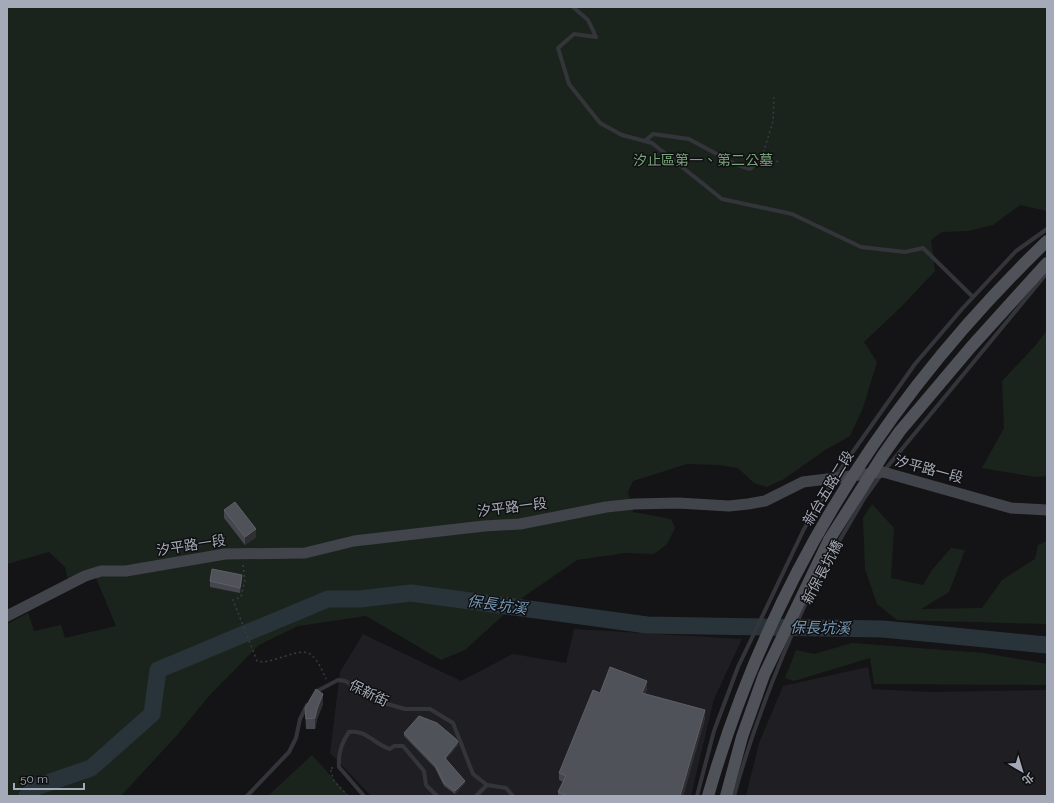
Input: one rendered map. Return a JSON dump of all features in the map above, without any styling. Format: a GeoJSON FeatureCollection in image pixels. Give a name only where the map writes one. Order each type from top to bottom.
{"type":"FeatureCollection","features":[{"type":"Feature","properties":{"kind":"main road","name":"新台五路二段"},"geometry":{"type":"LineString","coordinates":[[708,796],[743,691],[794,577],[828,513],[888,421],[957,335],[1018,269],[1047,241]]}},
{"type":"Feature","properties":{"kind":"main road","name":"新台五路二段"},"geometry":{"type":"LineString","coordinates":[[726,796],[742,737],[764,675],[829,540],[883,455],[932,391],[1047,263]]}},
{"type":"Feature","properties":{"kind":"street","name":"汐平路一段"},"geometry":{"type":"LineString","coordinates":[[7,616],[85,576],[101,571],[126,571],[225,554],[306,553],[354,541],[484,526],[520,524],[606,507],[634,504],[678,503],[729,506],[748,504],[766,501],[803,482],[883,472],[1011,508],[1047,510]]}},
{"type":"Feature","properties":{"kind":"lane"},"geometry":{"type":"LineString","coordinates":[[573,7],[588,20],[596,37],[574,34],[558,48],[569,84],[600,123],[622,135],[652,143],[722,199],[792,214],[861,248],[905,252],[923,248],[973,297]]}},
{"type":"Feature","properties":{"kind":"lane"},"geometry":{"type":"LineString","coordinates":[[645,141],[653,134],[674,136],[689,139],[734,164],[750,169],[757,163]]}},
{"type":"Feature","properties":{"kind":"lane"},"geometry":{"type":"LineString","coordinates":[[697,796],[714,731],[738,667],[804,529],[835,477],[915,364],[973,297],[1016,251],[1047,229]]}},
{"type":"Feature","properties":{"kind":"lane","name":"新保長坑橋"},"geometry":{"type":"LineString","coordinates":[[734,796],[750,740],[784,652],[816,580],[864,497],[1047,273]]}},
{"type":"Feature","properties":{"kind":"lane","name":"保新街"},"geometry":{"type":"LineString","coordinates":[[247,796],[289,752],[296,738],[300,719],[311,700],[319,690],[338,680],[345,681],[384,703],[405,709],[430,709],[453,723],[473,774],[486,786]]}},
{"type":"Feature","properties":{"kind":"lane"},"geometry":{"type":"LineString","coordinates":[[364,796],[339,767],[339,755],[342,741],[349,732],[355,731],[366,735],[386,748],[390,749],[394,746],[403,746],[424,771],[426,785],[437,796]]}},
{"type":"Feature","properties":{"kind":"lane"},"geometry":{"type":"LineString","coordinates":[[476,796],[486,786],[506,788],[513,796]]}},
{"type":"Feature","properties":{"kind":"path"},"geometry":{"type":"LineString","coordinates":[[774,97],[773,121],[762,157],[779,162]]}},
{"type":"Feature","properties":{"kind":"path"},"geometry":{"type":"LineString","coordinates":[[239,553],[243,565],[245,580],[240,597],[233,600],[235,609],[257,661],[267,661],[298,651],[314,655],[328,684]]}},
{"type":"Feature","properties":{"kind":"path"},"geometry":{"type":"LineString","coordinates":[[339,767],[330,768],[331,774],[334,781],[348,796]]}},
{"type":"Feature","properties":{"kind":"shaded area"},"geometry":{"type":"Polygon","coordinates":[[[574,629],[742,639],[714,699],[691,796],[371,796],[330,753],[340,672],[363,634],[461,681],[513,654],[566,663],[574,629]]]}},
{"type":"Feature","properties":{"kind":"shaded area"},"geometry":{"type":"Polygon","coordinates":[[[868,667],[872,689],[930,692],[1047,690],[1047,796],[746,796],[759,743],[783,686],[868,667]]]}},
{"type":"Feature","properties":{"kind":"green space","name":"汐止區第一、第二公墓"},"geometry":{"type":"Polygon","coordinates":[[[7,7],[1047,7],[1047,211],[1020,205],[993,225],[968,231],[942,232],[931,240],[935,271],[901,307],[864,342],[877,362],[863,408],[850,436],[825,450],[784,479],[767,487],[754,483],[738,468],[719,465],[687,464],[633,481],[628,492],[633,512],[671,519],[675,528],[667,544],[654,554],[625,553],[577,560],[522,598],[465,650],[441,660],[366,616],[298,626],[259,645],[209,696],[177,735],[121,796],[7,796],[7,624],[28,613],[34,631],[61,625],[65,638],[116,626],[96,578],[70,587],[65,567],[49,552],[7,564],[7,7]]]}},
{"type":"Feature","properties":{"kind":"green space"},"geometry":{"type":"Polygon","coordinates":[[[1047,330],[1047,476],[1036,477],[982,468],[1004,428],[1002,381],[1035,346],[1047,330]]]}},
{"type":"Feature","properties":{"kind":"green space"},"geometry":{"type":"Polygon","coordinates":[[[872,504],[894,528],[891,578],[923,585],[932,570],[951,548],[965,550],[949,592],[921,609],[982,608],[1002,580],[1035,559],[1038,545],[1047,541],[1047,624],[897,620],[877,604],[865,569],[863,518],[872,504]]]}},
{"type":"Feature","properties":{"kind":"green space"},"geometry":{"type":"Polygon","coordinates":[[[852,643],[984,653],[1047,664],[1047,685],[874,684],[870,658],[794,681],[785,678],[796,650],[814,654],[852,643]]]}},
{"type":"Feature","properties":{"kind":"green space"},"geometry":{"type":"Polygon","coordinates":[[[312,755],[349,796],[268,796],[312,755]]]}},
{"type":"Feature","properties":{"kind":"building"},"geometry":{"type":"Polygon","coordinates":[[[235,502],[256,529],[245,537],[224,510],[235,502]]]}},
{"type":"Feature","properties":{"kind":"building"},"geometry":{"type":"Polygon","coordinates":[[[212,569],[242,575],[240,588],[210,581],[212,569]]]}},
{"type":"Feature","properties":{"kind":"building"},"geometry":{"type":"Polygon","coordinates":[[[610,667],[647,681],[642,693],[705,710],[680,796],[568,796],[558,792],[566,776],[559,773],[593,690],[600,693],[610,667]]]}},
{"type":"Feature","properties":{"kind":"building"},"geometry":{"type":"Polygon","coordinates":[[[316,689],[323,694],[315,718],[306,719],[305,708],[316,689]]]}},
{"type":"Feature","properties":{"kind":"building"},"geometry":{"type":"Polygon","coordinates":[[[419,716],[437,723],[458,742],[445,758],[465,781],[455,791],[444,783],[435,765],[404,733],[419,716]]]}},
{"type":"Feature","properties":{"kind":"waterway","name":"保長坑溪"},"geometry":{"type":"LineString","coordinates":[[27,796],[36,787],[91,768],[152,714],[158,670],[328,599],[360,599],[411,593],[647,625],[883,629],[1047,645]]}}]}
